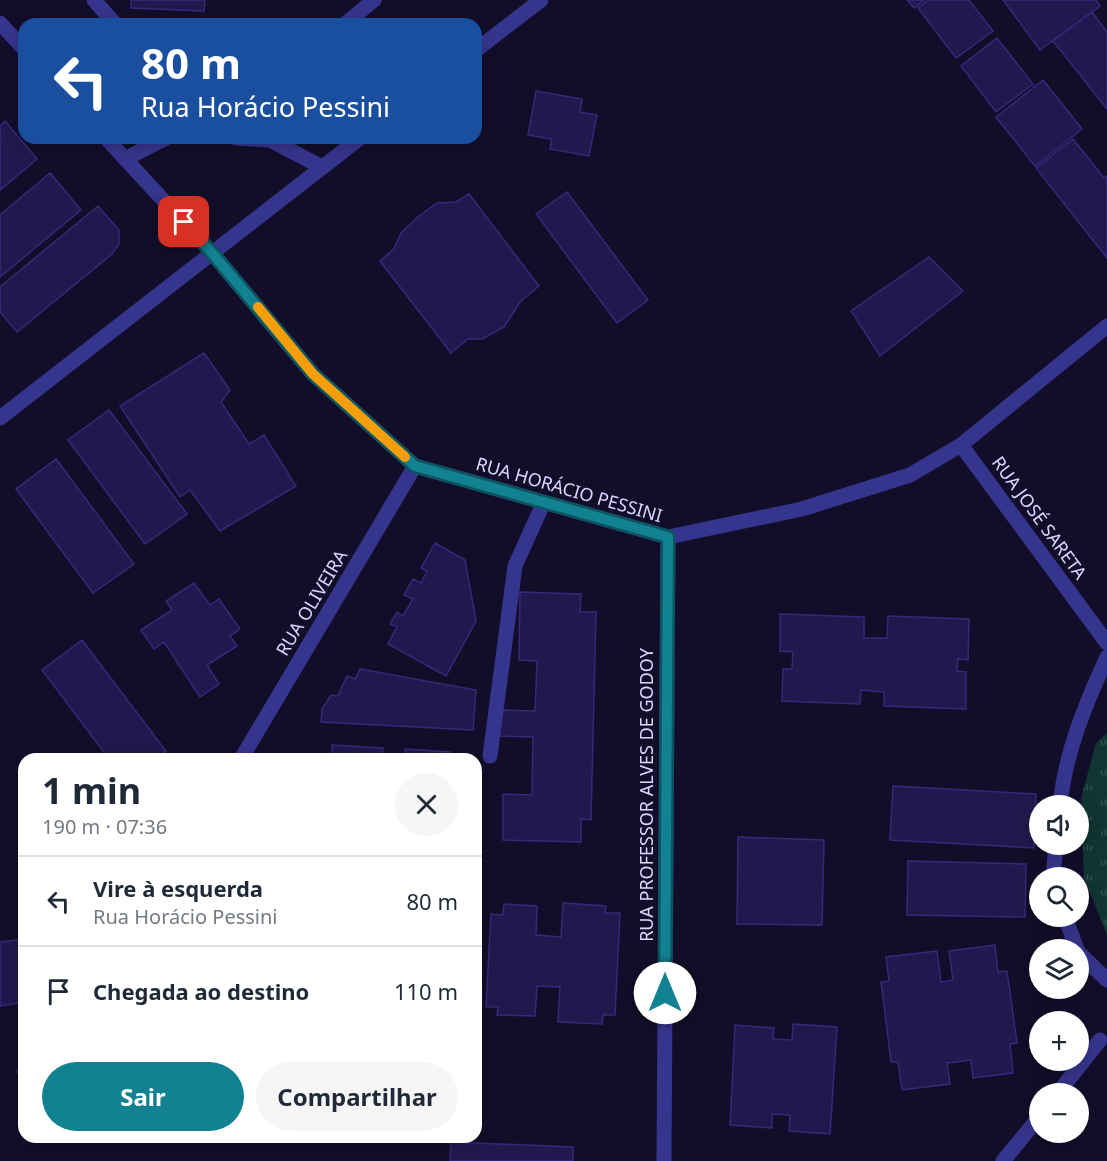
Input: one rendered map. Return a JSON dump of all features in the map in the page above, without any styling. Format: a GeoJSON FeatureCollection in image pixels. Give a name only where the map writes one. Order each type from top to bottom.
{"type":"FeatureCollection","features":[{"type":"Feature","properties":{"kind":"street"},"geometry":{"type":"LineString","coordinates":[[94,0],[110,18]]}},
{"type":"Feature","properties":{"kind":"street"},"geometry":{"type":"LineString","coordinates":[[352,18],[374,0]]}},
{"type":"Feature","properties":{"kind":"street"},"geometry":{"type":"LineString","coordinates":[[482,45],[541,0]]}},
{"type":"Feature","properties":{"kind":"street"},"geometry":{"type":"LineString","coordinates":[[0,23],[18,42]]}},
{"type":"Feature","properties":{"kind":"street","name":"RUA HORÁCIO PESSINI"},"geometry":{"type":"LineString","coordinates":[[111,144],[213,254],[313,374],[415,466],[543,504],[668,537],[802,509],[910,475],[961,445],[1107,326]]}},
{"type":"Feature","properties":{"kind":"street"},"geometry":{"type":"LineString","coordinates":[[125,159],[154,144]]}},
{"type":"Feature","properties":{"kind":"street"},"geometry":{"type":"LineString","coordinates":[[279,144],[322,167]]}},
{"type":"Feature","properties":{"kind":"street"},"geometry":{"type":"LineString","coordinates":[[0,418],[352,144]]}},
{"type":"Feature","properties":{"kind":"street","name":"RUA JOSÉ SARETA"},"geometry":{"type":"LineString","coordinates":[[961,445],[1107,643]]}},
{"type":"Feature","properties":{"kind":"street","name":"RUA OLIVEIRA"},"geometry":{"type":"LineString","coordinates":[[246,753],[415,466]]}},
{"type":"Feature","properties":{"kind":"street"},"geometry":{"type":"LineString","coordinates":[[490,756],[514,566],[543,504]]}},
{"type":"Feature","properties":{"kind":"street","name":"RUA PROFESSOR ALVES DE GODOY"},"geometry":{"type":"LineString","coordinates":[[664,1161],[668,537]]}},
{"type":"Feature","properties":{"kind":"street"},"geometry":{"type":"LineString","coordinates":[[1061,795],[1062,777],[1082,711],[1107,657]]}},
{"type":"Feature","properties":{"kind":"street"},"geometry":{"type":"LineString","coordinates":[[1089,962],[1107,980]]}},
{"type":"Feature","properties":{"kind":"street"},"geometry":{"type":"LineString","coordinates":[[1066,1083],[1100,1040]]}},
{"type":"Feature","properties":{"kind":"street"},"geometry":{"type":"LineString","coordinates":[[1003,1161],[1029,1129]]}},
{"type":"Feature","properties":{"kind":"green space"},"geometry":{"type":"Polygon","coordinates":[[[1107,733],[1107,935],[1089,890],[1089,867],[1084,867],[1083,855],[1089,855],[1089,795],[1082,795],[1096,743],[1107,733]]]}},
{"type":"Feature","properties":{"kind":"building"},"geometry":{"type":"Polygon","coordinates":[[[131,0],[205,0],[204,11],[131,8],[131,0]]]}},
{"type":"Feature","properties":{"kind":"building"},"geometry":{"type":"Polygon","coordinates":[[[907,0],[924,0],[914,8],[907,0]]]}},
{"type":"Feature","properties":{"kind":"building"},"geometry":{"type":"Polygon","coordinates":[[[928,0],[969,0],[993,31],[956,58],[918,8],[928,0]]]}},
{"type":"Feature","properties":{"kind":"building"},"geometry":{"type":"Polygon","coordinates":[[[1003,0],[1096,0],[1100,6],[1040,50],[1003,0]]]}},
{"type":"Feature","properties":{"kind":"building"},"geometry":{"type":"Polygon","coordinates":[[[1092,12],[1107,32],[1107,109],[1053,41],[1092,12]]]}},
{"type":"Feature","properties":{"kind":"building"},"geometry":{"type":"Polygon","coordinates":[[[997,38],[1033,84],[996,112],[961,66],[997,38]]]}},
{"type":"Feature","properties":{"kind":"building"},"geometry":{"type":"Polygon","coordinates":[[[1043,80],[1082,129],[1035,166],[996,117],[1043,80]]]}},
{"type":"Feature","properties":{"kind":"building"},"geometry":{"type":"Polygon","coordinates":[[[536,91],[582,99],[580,112],[597,115],[589,156],[550,149],[552,139],[528,135],[536,91]]]}},
{"type":"Feature","properties":{"kind":"building"},"geometry":{"type":"Polygon","coordinates":[[[5,121],[18,136],[18,144],[24,144],[37,159],[0,190],[0,126],[5,121]]]}},
{"type":"Feature","properties":{"kind":"building"},"geometry":{"type":"Polygon","coordinates":[[[1073,139],[1104,178],[1107,176],[1107,258],[1036,168],[1073,139]]]}},
{"type":"Feature","properties":{"kind":"building"},"geometry":{"type":"Polygon","coordinates":[[[50,173],[81,210],[0,277],[0,215],[50,173]]]}},
{"type":"Feature","properties":{"kind":"building"},"geometry":{"type":"Polygon","coordinates":[[[567,192],[648,300],[617,323],[536,214],[567,192]]]}},
{"type":"Feature","properties":{"kind":"building"},"geometry":{"type":"Polygon","coordinates":[[[469,194],[539,286],[520,302],[504,327],[482,339],[468,339],[451,353],[380,261],[394,249],[401,233],[419,216],[437,203],[456,202],[469,194]]]}},
{"type":"Feature","properties":{"kind":"building"},"geometry":{"type":"Polygon","coordinates":[[[98,206],[119,230],[119,244],[112,254],[17,332],[0,312],[0,287],[98,206]]]}},
{"type":"Feature","properties":{"kind":"building"},"geometry":{"type":"Polygon","coordinates":[[[929,257],[963,291],[880,356],[851,311],[929,257]]]}},
{"type":"Feature","properties":{"kind":"building"},"geometry":{"type":"Polygon","coordinates":[[[204,353],[230,390],[221,402],[249,444],[264,435],[296,486],[220,531],[190,490],[180,497],[120,406],[204,353]]]}},
{"type":"Feature","properties":{"kind":"building"},"geometry":{"type":"Polygon","coordinates":[[[109,410],[187,514],[145,544],[68,440],[109,410]]]}},
{"type":"Feature","properties":{"kind":"building"},"geometry":{"type":"Polygon","coordinates":[[[56,459],[134,564],[93,593],[16,489],[56,459]]]}},
{"type":"Feature","properties":{"kind":"building"},"geometry":{"type":"Polygon","coordinates":[[[435,543],[465,560],[476,621],[446,676],[388,644],[397,627],[390,624],[397,612],[403,616],[413,599],[404,595],[413,579],[421,583],[427,571],[421,568],[435,543]]]}},
{"type":"Feature","properties":{"kind":"building"},"geometry":{"type":"Polygon","coordinates":[[[194,583],[210,605],[219,599],[240,629],[230,636],[237,646],[207,665],[219,684],[200,697],[164,642],[154,649],[141,630],[172,610],[166,601],[194,583]]]}},
{"type":"Feature","properties":{"kind":"building"},"geometry":{"type":"Polygon","coordinates":[[[520,592],[581,594],[580,612],[596,612],[591,820],[581,819],[581,842],[503,840],[503,794],[532,795],[533,737],[500,736],[501,710],[535,711],[537,661],[519,660],[520,592]]]}},
{"type":"Feature","properties":{"kind":"building"},"geometry":{"type":"Polygon","coordinates":[[[780,614],[864,617],[864,638],[887,638],[888,616],[969,619],[968,660],[958,659],[957,671],[966,672],[966,709],[884,706],[884,692],[861,690],[860,704],[782,701],[783,669],[792,669],[793,652],[780,651],[780,614]]]}},
{"type":"Feature","properties":{"kind":"building"},"geometry":{"type":"Polygon","coordinates":[[[82,640],[166,751],[163,753],[104,753],[42,670],[82,640]]]}},
{"type":"Feature","properties":{"kind":"building"},"geometry":{"type":"Polygon","coordinates":[[[360,669],[476,690],[473,730],[321,722],[322,709],[331,695],[338,696],[347,676],[355,679],[360,669]]]}},
{"type":"Feature","properties":{"kind":"building"},"geometry":{"type":"Polygon","coordinates":[[[332,745],[383,748],[383,753],[332,753],[332,745]]]}},
{"type":"Feature","properties":{"kind":"building"},"geometry":{"type":"Polygon","coordinates":[[[405,749],[450,752],[450,753],[405,753],[405,749]]]}},
{"type":"Feature","properties":{"kind":"building"},"geometry":{"type":"Polygon","coordinates":[[[893,786],[1036,794],[1029,795],[1029,848],[890,840],[893,786]]]}},
{"type":"Feature","properties":{"kind":"building"},"geometry":{"type":"Polygon","coordinates":[[[738,837],[824,840],[822,925],[737,924],[738,837]]]}},
{"type":"Feature","properties":{"kind":"building"},"geometry":{"type":"Polygon","coordinates":[[[908,861],[1026,864],[1025,917],[907,915],[908,861]]]}},
{"type":"Feature","properties":{"kind":"building"},"geometry":{"type":"Polygon","coordinates":[[[563,903],[606,906],[605,913],[620,913],[615,1015],[603,1015],[602,1024],[558,1022],[560,987],[537,986],[535,1016],[497,1015],[498,1007],[486,1007],[491,914],[503,915],[504,904],[537,906],[536,935],[561,937],[563,903]]]}},
{"type":"Feature","properties":{"kind":"building"},"geometry":{"type":"Polygon","coordinates":[[[18,940],[18,1003],[0,1006],[0,942],[18,940]]]}},
{"type":"Feature","properties":{"kind":"building"},"geometry":{"type":"Polygon","coordinates":[[[995,945],[998,972],[1007,971],[1017,1043],[1010,1044],[1013,1073],[973,1078],[971,1060],[947,1063],[950,1084],[902,1090],[898,1062],[891,1062],[881,982],[889,981],[886,957],[937,951],[941,982],[953,980],[949,951],[995,945]]]}},
{"type":"Feature","properties":{"kind":"building"},"geometry":{"type":"Polygon","coordinates":[[[793,1024],[837,1027],[830,1134],[789,1131],[790,1115],[772,1114],[772,1128],[730,1125],[735,1025],[774,1028],[773,1039],[792,1040],[793,1024]]]}},
{"type":"Feature","properties":{"kind":"building"},"geometry":{"type":"Polygon","coordinates":[[[451,1143],[573,1147],[573,1161],[450,1161],[451,1143]]]}},
{"type":"Feature","properties":{"kind":"slow traffic"},"geometry":{"type":"LineString","coordinates":[[258,307],[313,374],[405,457]]}},
{"type":"Feature","properties":{"kind":"route"},"geometry":{"type":"LineString","coordinates":[[184,222],[313,374],[415,466],[543,504],[668,537],[665,993]]}}]}
